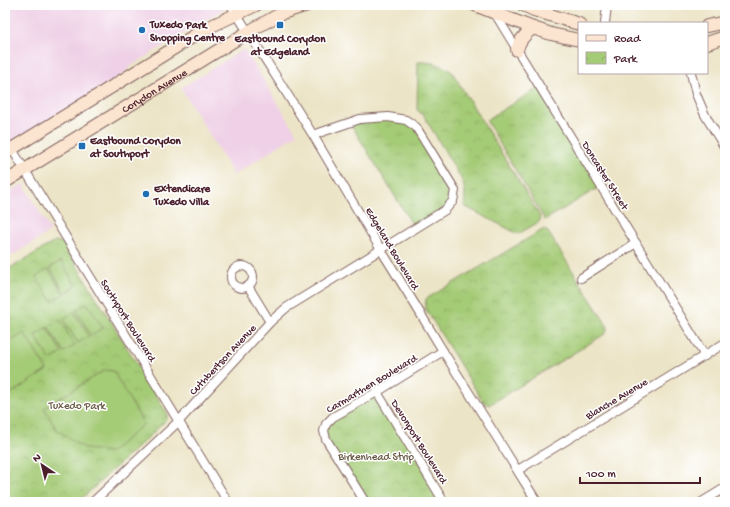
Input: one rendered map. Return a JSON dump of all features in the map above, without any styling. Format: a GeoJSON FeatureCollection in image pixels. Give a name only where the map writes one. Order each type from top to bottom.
{"type":"FeatureCollection","features":[{"type":"Feature","properties":{"kind":"main road"},"geometry":{"type":"LineString","coordinates":[[8,151],[205,29],[234,9],[256,5]]}},
{"type":"Feature","properties":{"kind":"main road","name":"Corydon Avenue"},"geometry":{"type":"LineString","coordinates":[[5,182],[248,32],[282,13],[307,5]]}},
{"type":"Feature","properties":{"kind":"main road"},"geometry":{"type":"LineString","coordinates":[[475,5],[492,9],[533,28],[551,34],[578,40]]}},
{"type":"Feature","properties":{"kind":"main road"},"geometry":{"type":"LineString","coordinates":[[520,23],[525,6],[578,24]]}},
{"type":"Feature","properties":{"kind":"main road"},"geometry":{"type":"LineString","coordinates":[[708,26],[725,22]]}},
{"type":"Feature","properties":{"kind":"main road"},"geometry":{"type":"LineString","coordinates":[[517,50],[520,40],[533,28]]}},
{"type":"Feature","properties":{"kind":"main road"},"geometry":{"type":"LineString","coordinates":[[708,42],[725,37]]}},
{"type":"Feature","properties":{"kind":"street"},"geometry":{"type":"LineString","coordinates":[[605,22],[607,5]]}},
{"type":"Feature","properties":{"kind":"street","name":"Edgeland Boulevard"},"geometry":{"type":"LineString","coordinates":[[234,9],[313,135],[381,250],[537,502]]}},
{"type":"Feature","properties":{"kind":"street","name":"Doncaster Street"},"geometry":{"type":"LineString","coordinates":[[492,9],[705,356]]}},
{"type":"Feature","properties":{"kind":"street"},"geometry":{"type":"LineString","coordinates":[[691,74],[696,94],[705,115],[725,148]]}},
{"type":"Feature","properties":{"kind":"street","name":"Cuthbertson Avenue"},"geometry":{"type":"LineString","coordinates":[[93,502],[179,421],[270,322],[286,308],[445,210],[453,201],[455,190],[416,127],[406,120],[388,117],[360,120],[313,135]]}},
{"type":"Feature","properties":{"kind":"street","name":"Southport Boulevard"},"geometry":{"type":"LineString","coordinates":[[8,151],[25,170],[228,502]]}},
{"type":"Feature","properties":{"kind":"street"},"geometry":{"type":"LineString","coordinates":[[581,278],[636,244]]}},
{"type":"Feature","properties":{"kind":"street"},"geometry":{"type":"LineString","coordinates":[[248,286],[270,322]]}},
{"type":"Feature","properties":{"kind":"street","name":"Blanche Avenue"},"geometry":{"type":"LineString","coordinates":[[518,470],[725,343]]}},
{"type":"Feature","properties":{"kind":"street","name":"Carmarthen Boulevard"},"geometry":{"type":"LineString","coordinates":[[365,502],[326,439],[324,431],[326,424],[333,417],[443,351]]}},
{"type":"Feature","properties":{"kind":"street","name":"Devonport Boulevard"},"geometry":{"type":"LineString","coordinates":[[376,392],[444,502]]}},
{"type":"Feature","properties":{"kind":"street"},"geometry":{"type":"LineString","coordinates":[[702,502],[725,488]]}},
{"type":"Feature","properties":{"kind":"shaded area"},"geometry":{"type":"Polygon","coordinates":[[[5,5],[228,6],[131,66],[121,76],[5,148],[5,5]]]}},
{"type":"Feature","properties":{"kind":"shaded area"},"geometry":{"type":"Polygon","coordinates":[[[244,49],[297,134],[234,175],[181,88],[244,49]]]}},
{"type":"Feature","properties":{"kind":"shaded area"},"geometry":{"type":"Polygon","coordinates":[[[23,184],[51,231],[5,260],[5,195],[23,184]]]}},
{"type":"Feature","properties":{"kind":"green space"},"geometry":{"type":"Polygon","coordinates":[[[418,62],[436,64],[452,72],[540,216],[539,222],[518,234],[464,206],[465,193],[463,182],[424,116],[417,110],[418,62]]]}},
{"type":"Feature","properties":{"kind":"green space"},"geometry":{"type":"Polygon","coordinates":[[[540,87],[601,186],[545,220],[486,120],[540,87]]]}},
{"type":"Feature","properties":{"kind":"green space"},"geometry":{"type":"Polygon","coordinates":[[[388,117],[416,127],[455,190],[453,201],[415,229],[350,123],[388,117]]]}},
{"type":"Feature","properties":{"kind":"green space"},"geometry":{"type":"Polygon","coordinates":[[[544,229],[548,232],[608,327],[605,334],[489,405],[483,402],[425,308],[426,299],[544,229]]]}},
{"type":"Feature","properties":{"kind":"green space","name":"Tuxedo Park"},"geometry":{"type":"Polygon","coordinates":[[[56,241],[63,243],[167,413],[167,419],[78,502],[5,502],[5,271],[56,241]]]}},
{"type":"Feature","properties":{"kind":"green space"},"geometry":{"type":"Polygon","coordinates":[[[61,261],[76,286],[65,293],[50,268],[61,261]]]}},
{"type":"Feature","properties":{"kind":"green space"},"geometry":{"type":"Polygon","coordinates":[[[48,269],[64,294],[52,301],[36,277],[48,269]]]}},
{"type":"Feature","properties":{"kind":"green space"},"geometry":{"type":"Polygon","coordinates":[[[87,303],[103,328],[91,335],[76,310],[87,303]]]}},
{"type":"Feature","properties":{"kind":"green space"},"geometry":{"type":"Polygon","coordinates":[[[74,312],[89,336],[78,343],[63,319],[74,312]]]}},
{"type":"Feature","properties":{"kind":"green space"},"geometry":{"type":"Polygon","coordinates":[[[60,320],[75,345],[64,352],[48,327],[60,320]]]}},
{"type":"Feature","properties":{"kind":"green space"},"geometry":{"type":"Polygon","coordinates":[[[47,328],[62,353],[50,360],[35,335],[47,328]]]}},
{"type":"Feature","properties":{"kind":"green space"},"geometry":{"type":"Polygon","coordinates":[[[24,333],[47,370],[10,394],[5,386],[5,345],[24,333]]]}},
{"type":"Feature","properties":{"kind":"green space"},"geometry":{"type":"Polygon","coordinates":[[[105,370],[113,371],[144,424],[111,452],[86,449],[57,430],[44,408],[105,370]]]}},
{"type":"Feature","properties":{"kind":"green space","name":"Birkenhead Strip"},"geometry":{"type":"Polygon","coordinates":[[[377,392],[444,502],[365,502],[326,439],[326,424],[377,392]]]}},
{"type":"Feature","properties":{"kind":"place","name":"Eastbound Corydon at Edgeland"},"geometry":{"type":"Point","coordinates":[280,25]}},
{"type":"Feature","properties":{"kind":"place","name":"Tuxedo Park Shopping Centre"},"geometry":{"type":"Point","coordinates":[142,30]}},
{"type":"Feature","properties":{"kind":"place","name":"Eastbound Corydon at Southport"},"geometry":{"type":"Point","coordinates":[82,146]}},
{"type":"Feature","properties":{"kind":"place","name":"Extendicare Tuxedo Villa"},"geometry":{"type":"Point","coordinates":[146,194]}}]}
